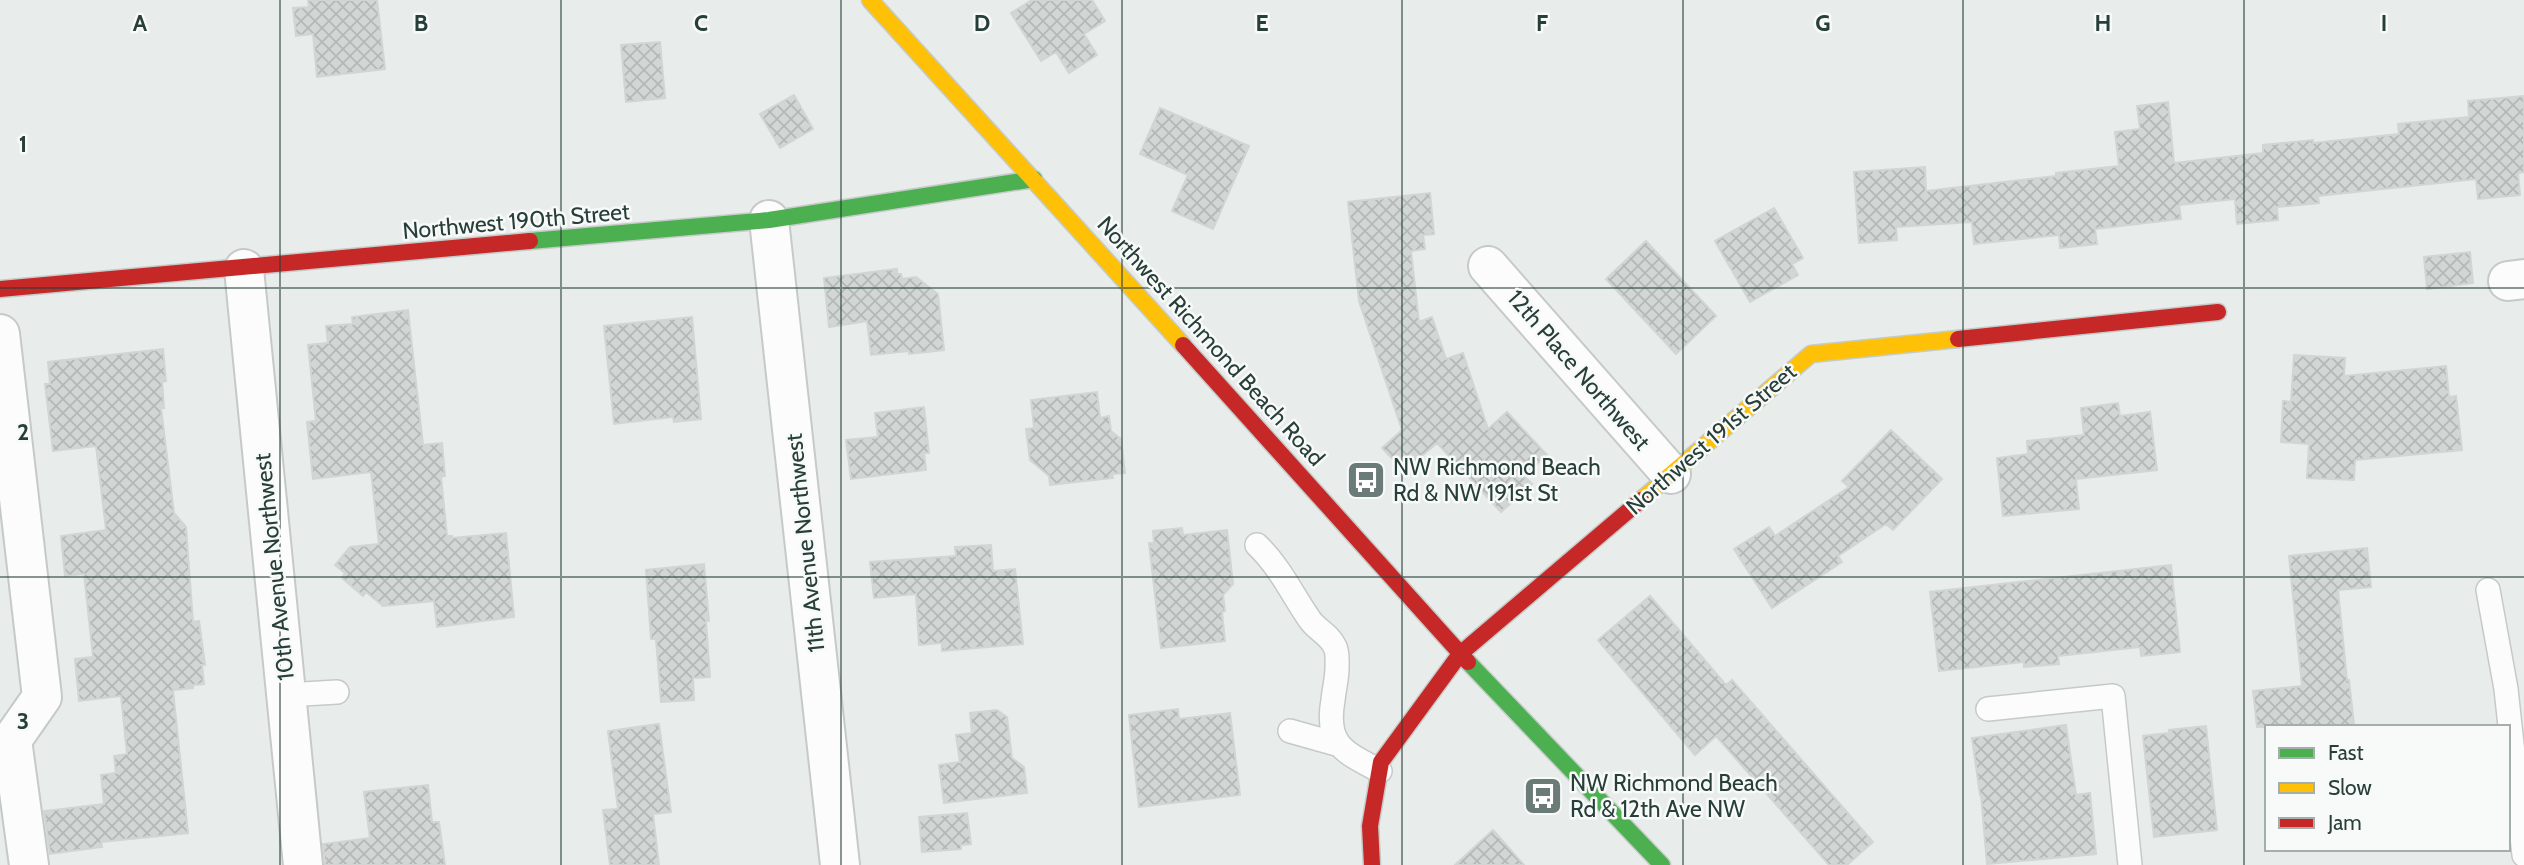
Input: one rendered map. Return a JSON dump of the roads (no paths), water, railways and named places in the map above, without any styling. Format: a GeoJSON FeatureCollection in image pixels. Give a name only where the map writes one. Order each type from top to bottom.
{"type":"FeatureCollection","features":[{"type":"Feature","properties":{"kind":"street","name":"Northwest Richmond Beach Road"},"geometry":{"type":"LineString","coordinates":[[870,0],[1461,654],[1662,865]]}},
{"type":"Feature","properties":{"kind":"street","name":"Northwest 190th Street"},"geometry":{"type":"LineString","coordinates":[[0,289],[769,220],[1034,179]]}},
{"type":"Feature","properties":{"kind":"street","name":"11th Avenue Northwest"},"geometry":{"type":"LineString","coordinates":[[769,220],[840,865]]}},
{"type":"Feature","properties":{"kind":"street","name":"12th Place Northwest"},"geometry":{"type":"LineString","coordinates":[[1488,266],[1671,474]]}},
{"type":"Feature","properties":{"kind":"street","name":"10th Avenue Northwest"},"geometry":{"type":"LineString","coordinates":[[244,269],[303,865]]}},
{"type":"Feature","properties":{"kind":"street","name":"Northwest 191st Street"},"geometry":{"type":"LineString","coordinates":[[1372,865],[1370,826],[1381,762],[1461,654],[1811,354],[2218,312]]}},
{"type":"Feature","properties":{"kind":"street"},"geometry":{"type":"LineString","coordinates":[[0,334],[43,697],[12,740],[29,865]]}},
{"type":"Feature","properties":{"kind":"lane"},"geometry":{"type":"LineString","coordinates":[[1257,545],[1285,579],[1311,621],[1330,638],[1336,648],[1337,680],[1330,720],[1336,744]]}},
{"type":"Feature","properties":{"kind":"lane"},"geometry":{"type":"LineString","coordinates":[[2488,590],[2510,725]]}},
{"type":"Feature","properties":{"kind":"lane"},"geometry":{"type":"LineString","coordinates":[[286,695],[337,692]]}},
{"type":"Feature","properties":{"kind":"lane"},"geometry":{"type":"LineString","coordinates":[[1988,709],[2113,696],[2130,865]]}},
{"type":"Feature","properties":{"kind":"lane"},"geometry":{"type":"LineString","coordinates":[[2510,726],[2524,855]]}},
{"type":"Feature","properties":{"kind":"lane"},"geometry":{"type":"LineString","coordinates":[[1290,731],[1336,744],[1347,754],[1380,771]]}},
{"type":"Feature","properties":{"kind":"place","name":"NW Richmond Beach Rd & NW 191st St"},"geometry":{"type":"Point","coordinates":[1366,480]}},
{"type":"Feature","properties":{"kind":"place","name":"NW Richmond Beach Rd & 12th Ave NW"},"geometry":{"type":"Point","coordinates":[1543,796]}}]}
